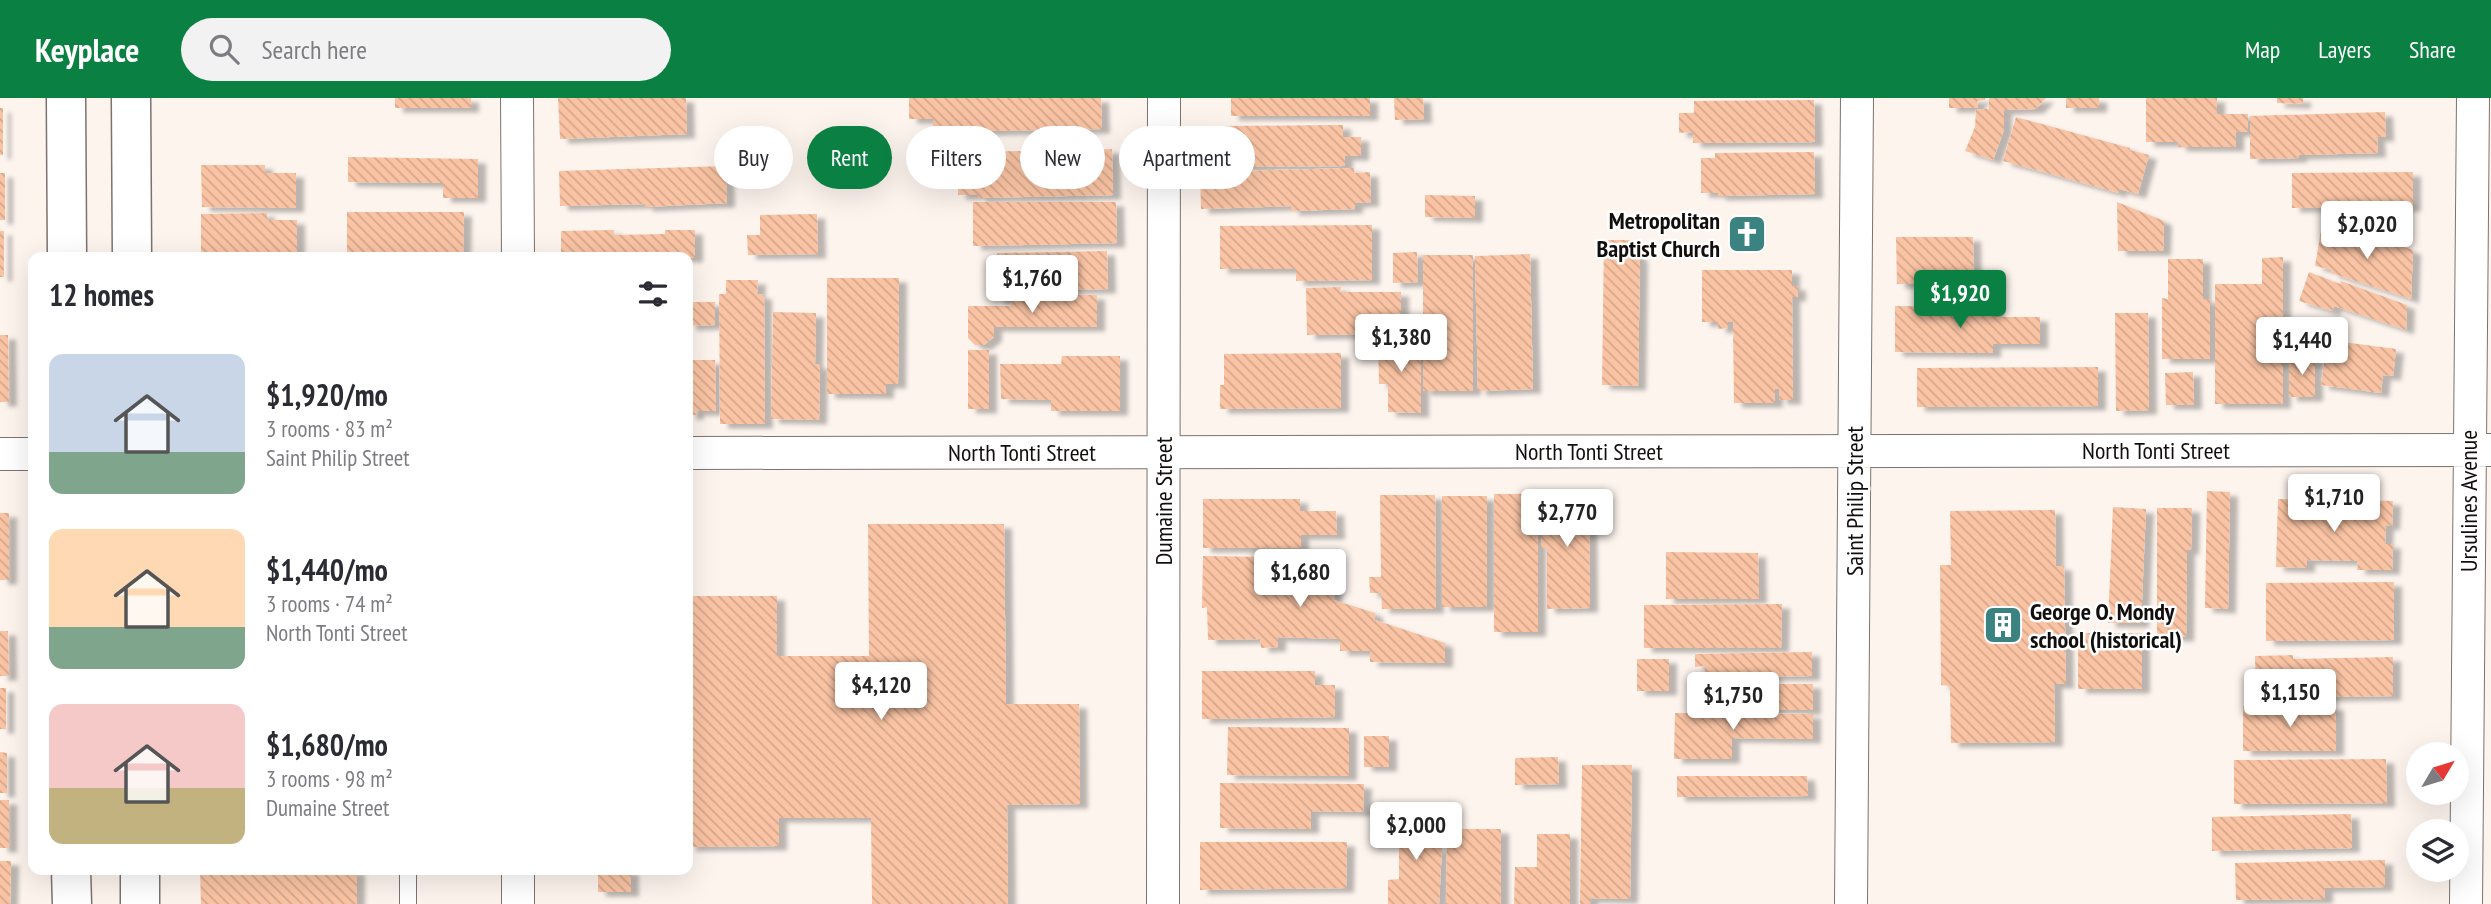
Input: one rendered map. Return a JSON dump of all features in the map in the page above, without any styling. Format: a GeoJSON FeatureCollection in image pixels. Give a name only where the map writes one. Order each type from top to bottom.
{"type":"FeatureCollection","features":[{"type":"Feature","properties":{"kind":"street"},"geometry":{"type":"LineString","coordinates":[[66,98],[67,252]]}},
{"type":"Feature","properties":{"kind":"street"},"geometry":{"type":"LineString","coordinates":[[131,98],[132,252]]}},
{"type":"Feature","properties":{"kind":"street"},"geometry":{"type":"LineString","coordinates":[[517,98],[518,252]]}},
{"type":"Feature","properties":{"kind":"street","name":"Dumaine Street"},"geometry":{"type":"LineString","coordinates":[[1163,904],[1164,98]]}},
{"type":"Feature","properties":{"kind":"street","name":"Saint Philip Street"},"geometry":{"type":"LineString","coordinates":[[1852,904],[1857,98]]}},
{"type":"Feature","properties":{"kind":"street","name":"Ursulines Avenue"},"geometry":{"type":"LineString","coordinates":[[2466,904],[2480,450],[2473,98]]}},
{"type":"Feature","properties":{"kind":"street","name":"North Tonti Street"},"geometry":{"type":"LineString","coordinates":[[693,453],[2480,450]]}},
{"type":"Feature","properties":{"kind":"street"},"geometry":{"type":"LineString","coordinates":[[0,454],[28,454]]}},
{"type":"Feature","properties":{"kind":"street"},"geometry":{"type":"LineString","coordinates":[[71,875],[72,904]]}},
{"type":"Feature","properties":{"kind":"street"},"geometry":{"type":"LineString","coordinates":[[140,875],[140,904]]}},
{"type":"Feature","properties":{"kind":"street"},"geometry":{"type":"LineString","coordinates":[[518,875],[518,904]]}},
{"type":"Feature","properties":{"kind":"lane"},"geometry":{"type":"LineString","coordinates":[[408,875],[408,904]]}},
{"type":"Feature","properties":{"kind":"building"},"geometry":{"type":"Polygon","coordinates":[[[395,98],[471,98],[471,108],[395,108],[395,98]]]}},
{"type":"Feature","properties":{"kind":"building"},"geometry":{"type":"Polygon","coordinates":[[[558,98],[686,98],[687,134],[560,139],[558,98]]]}},
{"type":"Feature","properties":{"kind":"building"},"geometry":{"type":"Polygon","coordinates":[[[909,98],[1101,98],[1102,126],[1020,126],[1020,130],[1006,131],[1006,126],[933,126],[933,119],[909,119],[909,98]]]}},
{"type":"Feature","properties":{"kind":"building"},"geometry":{"type":"Polygon","coordinates":[[[1231,98],[1370,98],[1370,116],[1231,116],[1231,98]]]}},
{"type":"Feature","properties":{"kind":"building"},"geometry":{"type":"Polygon","coordinates":[[[1394,98],[1423,98],[1424,119],[1395,120],[1394,98]]]}},
{"type":"Feature","properties":{"kind":"building"},"geometry":{"type":"Polygon","coordinates":[[[1949,98],[1985,100],[1977,101],[1978,108],[1949,108],[1949,98]]]}},
{"type":"Feature","properties":{"kind":"building"},"geometry":{"type":"Polygon","coordinates":[[[1989,98],[2046,98],[2036,109],[2004,110],[2004,130],[1993,160],[1965,151],[1975,127],[1976,109],[1989,109],[1989,98]]]}},
{"type":"Feature","properties":{"kind":"building"},"geometry":{"type":"Polygon","coordinates":[[[2066,98],[2099,98],[2099,108],[2066,108],[2066,98]]]}},
{"type":"Feature","properties":{"kind":"building"},"geometry":{"type":"Polygon","coordinates":[[[2146,98],[2217,98],[2217,114],[2248,114],[2248,132],[2236,132],[2236,147],[2178,147],[2179,142],[2146,142],[2146,98]]]}},
{"type":"Feature","properties":{"kind":"building"},"geometry":{"type":"Polygon","coordinates":[[[2277,98],[2303,98],[2303,104],[2277,103],[2277,98]]]}},
{"type":"Feature","properties":{"kind":"building"},"geometry":{"type":"Polygon","coordinates":[[[1814,100],[1815,142],[1693,143],[1693,132],[1679,133],[1679,113],[1694,113],[1694,101],[1814,100]]]}},
{"type":"Feature","properties":{"kind":"building"},"geometry":{"type":"Polygon","coordinates":[[[0,108],[3,108],[3,155],[0,155],[0,108]]]}},
{"type":"Feature","properties":{"kind":"building"},"geometry":{"type":"Polygon","coordinates":[[[2385,112],[2386,137],[2377,137],[2378,153],[2250,159],[2250,116],[2385,112]]]}},
{"type":"Feature","properties":{"kind":"building"},"geometry":{"type":"Polygon","coordinates":[[[2016,117],[2149,155],[2138,194],[2119,189],[2119,193],[2003,161],[2016,117]]]}},
{"type":"Feature","properties":{"kind":"building"},"geometry":{"type":"Polygon","coordinates":[[[1343,125],[1343,137],[1361,137],[1361,156],[1345,156],[1345,166],[1255,167],[1255,126],[1221,126],[1343,125]]]}},
{"type":"Feature","properties":{"kind":"building"},"geometry":{"type":"Polygon","coordinates":[[[1105,149],[1112,149],[1113,195],[978,198],[978,195],[958,195],[958,189],[1006,189],[1006,151],[1020,151],[1020,189],[1105,189],[1105,149]]]}},
{"type":"Feature","properties":{"kind":"building"},"geometry":{"type":"Polygon","coordinates":[[[1814,152],[1815,194],[1718,196],[1718,193],[1701,193],[1701,158],[1715,158],[1715,153],[1814,152]]]}},
{"type":"Feature","properties":{"kind":"building"},"geometry":{"type":"Polygon","coordinates":[[[348,157],[478,159],[478,198],[443,198],[443,183],[348,182],[348,157]]]}},
{"type":"Feature","properties":{"kind":"building"},"geometry":{"type":"Polygon","coordinates":[[[201,165],[265,165],[265,173],[296,173],[296,208],[202,207],[201,165]]]}},
{"type":"Feature","properties":{"kind":"building"},"geometry":{"type":"Polygon","coordinates":[[[714,166],[714,189],[727,189],[727,203],[645,207],[645,204],[560,206],[559,171],[714,166]]]}},
{"type":"Feature","properties":{"kind":"building"},"geometry":{"type":"Polygon","coordinates":[[[1354,168],[1354,173],[1370,172],[1371,202],[1355,203],[1355,209],[1291,211],[1291,206],[1201,209],[1200,189],[1255,189],[1255,171],[1354,168]]]}},
{"type":"Feature","properties":{"kind":"building"},"geometry":{"type":"Polygon","coordinates":[[[2413,172],[2413,207],[2292,208],[2292,173],[2413,172]]]}},
{"type":"Feature","properties":{"kind":"building"},"geometry":{"type":"Polygon","coordinates":[[[0,173],[5,173],[5,220],[0,220],[0,173]]]}},
{"type":"Feature","properties":{"kind":"building"},"geometry":{"type":"Polygon","coordinates":[[[1425,195],[1475,196],[1475,218],[1425,217],[1425,195]]]}},
{"type":"Feature","properties":{"kind":"building"},"geometry":{"type":"Polygon","coordinates":[[[973,202],[1116,202],[1117,243],[973,246],[973,202]]]}},
{"type":"Feature","properties":{"kind":"building"},"geometry":{"type":"Polygon","coordinates":[[[2117,202],[2164,221],[2163,251],[2118,251],[2117,202]]]}},
{"type":"Feature","properties":{"kind":"building"},"geometry":{"type":"Polygon","coordinates":[[[347,212],[464,212],[463,252],[347,252],[347,212]]]}},
{"type":"Feature","properties":{"kind":"building"},"geometry":{"type":"Polygon","coordinates":[[[267,213],[267,220],[297,220],[297,252],[201,252],[201,214],[267,213]]]}},
{"type":"Feature","properties":{"kind":"building"},"geometry":{"type":"Polygon","coordinates":[[[817,214],[818,254],[748,255],[747,235],[760,235],[760,215],[817,214]]]}},
{"type":"Feature","properties":{"kind":"building"},"geometry":{"type":"Polygon","coordinates":[[[1372,225],[1372,280],[1296,281],[1296,269],[1220,269],[1220,226],[1372,225]]]}},
{"type":"Feature","properties":{"kind":"building"},"geometry":{"type":"Polygon","coordinates":[[[2339,226],[2413,250],[2411,299],[2315,266],[2321,231],[2337,236],[2339,226]]]}},
{"type":"Feature","properties":{"kind":"building"},"geometry":{"type":"Polygon","coordinates":[[[614,230],[614,235],[665,234],[665,230],[695,230],[695,258],[693,252],[561,252],[561,231],[614,230]]]}},
{"type":"Feature","properties":{"kind":"building"},"geometry":{"type":"Polygon","coordinates":[[[0,231],[4,231],[4,277],[0,277],[0,231]]]}},
{"type":"Feature","properties":{"kind":"building"},"geometry":{"type":"Polygon","coordinates":[[[1896,237],[1973,237],[1974,284],[1897,284],[1896,237]]]}},
{"type":"Feature","properties":{"kind":"building"},"geometry":{"type":"Polygon","coordinates":[[[1604,240],[1637,240],[1637,256],[1640,257],[1638,386],[1602,385],[1604,240]]]}},
{"type":"Feature","properties":{"kind":"building"},"geometry":{"type":"Polygon","coordinates":[[[1107,251],[1108,289],[1009,291],[1010,299],[996,300],[997,253],[1107,251]]]}},
{"type":"Feature","properties":{"kind":"building"},"geometry":{"type":"Polygon","coordinates":[[[1417,252],[1418,282],[1393,283],[1393,253],[1417,252]]]}},
{"type":"Feature","properties":{"kind":"building"},"geometry":{"type":"Polygon","coordinates":[[[1530,254],[1533,389],[1478,391],[1475,256],[1530,254]]]}},
{"type":"Feature","properties":{"kind":"building"},"geometry":{"type":"Polygon","coordinates":[[[1423,255],[1473,255],[1473,391],[1423,391],[1423,255]]]}},
{"type":"Feature","properties":{"kind":"building"},"geometry":{"type":"Polygon","coordinates":[[[2283,257],[2283,404],[2215,404],[2215,284],[2262,284],[2262,258],[2283,257]]]}},
{"type":"Feature","properties":{"kind":"building"},"geometry":{"type":"Polygon","coordinates":[[[2168,259],[2203,259],[2203,299],[2210,299],[2210,359],[2162,359],[2162,298],[2168,299],[2168,259]]]}},
{"type":"Feature","properties":{"kind":"building"},"geometry":{"type":"Polygon","coordinates":[[[1702,270],[1792,270],[1792,286],[1798,286],[1798,297],[1792,297],[1793,400],[1779,400],[1779,389],[1775,389],[1775,403],[1734,403],[1733,322],[1728,322],[1728,328],[1718,329],[1718,322],[1702,322],[1702,270]]]}},
{"type":"Feature","properties":{"kind":"building"},"geometry":{"type":"Polygon","coordinates":[[[2309,272],[2407,305],[2406,330],[2334,306],[2332,311],[2299,301],[2309,272]]]}},
{"type":"Feature","properties":{"kind":"building"},"geometry":{"type":"Polygon","coordinates":[[[827,278],[899,278],[898,384],[886,384],[886,394],[827,394],[827,278]]]}},
{"type":"Feature","properties":{"kind":"building"},"geometry":{"type":"Polygon","coordinates":[[[726,280],[758,280],[757,294],[764,295],[765,424],[720,424],[719,294],[726,294],[726,280]]]}},
{"type":"Feature","properties":{"kind":"building"},"geometry":{"type":"Polygon","coordinates":[[[1341,287],[1340,292],[1401,292],[1401,334],[1307,335],[1306,288],[1341,287]]]}},
{"type":"Feature","properties":{"kind":"building"},"geometry":{"type":"Polygon","coordinates":[[[1011,295],[1097,295],[1097,327],[994,327],[994,337],[984,345],[975,345],[968,338],[968,306],[1011,306],[1011,295]]]}},
{"type":"Feature","properties":{"kind":"building"},"geometry":{"type":"Polygon","coordinates":[[[693,302],[715,302],[715,325],[693,326],[693,302]]]}},
{"type":"Feature","properties":{"kind":"building"},"geometry":{"type":"Polygon","coordinates":[[[1895,306],[1994,307],[1995,317],[2040,317],[2040,344],[1993,344],[1993,353],[1895,352],[1895,306]]]}},
{"type":"Feature","properties":{"kind":"building"},"geometry":{"type":"Polygon","coordinates":[[[773,312],[816,313],[815,364],[820,365],[819,420],[771,419],[773,312]]]}},
{"type":"Feature","properties":{"kind":"building"},"geometry":{"type":"Polygon","coordinates":[[[2115,313],[2148,313],[2149,410],[2116,411],[2115,313]]]}},
{"type":"Feature","properties":{"kind":"building"},"geometry":{"type":"Polygon","coordinates":[[[0,335],[8,335],[9,402],[0,402],[0,335]]]}},
{"type":"Feature","properties":{"kind":"building"},"geometry":{"type":"Polygon","coordinates":[[[1378,339],[1421,339],[1421,413],[1388,412],[1388,384],[1379,384],[1378,339]]]}},
{"type":"Feature","properties":{"kind":"building"},"geometry":{"type":"Polygon","coordinates":[[[2327,340],[2396,349],[2393,376],[2383,375],[2381,393],[2321,385],[2327,340]]]}},
{"type":"Feature","properties":{"kind":"building"},"geometry":{"type":"Polygon","coordinates":[[[968,350],[989,350],[989,409],[968,409],[968,350]]]}},
{"type":"Feature","properties":{"kind":"building"},"geometry":{"type":"Polygon","coordinates":[[[1341,353],[1341,408],[1220,409],[1220,385],[1224,385],[1224,354],[1341,353]]]}},
{"type":"Feature","properties":{"kind":"building"},"geometry":{"type":"Polygon","coordinates":[[[1062,356],[1120,356],[1120,411],[1051,411],[1051,400],[1001,399],[1000,364],[1061,364],[1062,356]]]}},
{"type":"Feature","properties":{"kind":"building"},"geometry":{"type":"Polygon","coordinates":[[[2289,358],[2315,358],[2315,397],[2289,397],[2289,358]]]}},
{"type":"Feature","properties":{"kind":"building"},"geometry":{"type":"Polygon","coordinates":[[[693,360],[715,360],[716,411],[696,411],[696,415],[693,415],[693,360]]]}},
{"type":"Feature","properties":{"kind":"building"},"geometry":{"type":"Polygon","coordinates":[[[2098,367],[2098,406],[1917,407],[1917,368],[2098,367]]]}},
{"type":"Feature","properties":{"kind":"building"},"geometry":{"type":"Polygon","coordinates":[[[2193,372],[2194,405],[2166,405],[2165,373],[2193,372]]]}},
{"type":"Feature","properties":{"kind":"building"},"geometry":{"type":"Polygon","coordinates":[[[2207,491],[2230,492],[2228,609],[2205,608],[2207,491]]]}},
{"type":"Feature","properties":{"kind":"building"},"geometry":{"type":"Polygon","coordinates":[[[1541,493],[1589,493],[1590,608],[1547,609],[1547,548],[1541,548],[1541,493]]]}},
{"type":"Feature","properties":{"kind":"building"},"geometry":{"type":"Polygon","coordinates":[[[1494,494],[1538,494],[1538,632],[1494,632],[1494,494]]]}},
{"type":"Feature","properties":{"kind":"building"},"geometry":{"type":"Polygon","coordinates":[[[1380,495],[1435,495],[1436,609],[1382,609],[1381,593],[1370,593],[1369,577],[1381,577],[1380,495]]]}},
{"type":"Feature","properties":{"kind":"building"},"geometry":{"type":"Polygon","coordinates":[[[1442,496],[1487,496],[1487,607],[1442,607],[1442,496]]]}},
{"type":"Feature","properties":{"kind":"building"},"geometry":{"type":"Polygon","coordinates":[[[1203,499],[1300,499],[1300,511],[1336,511],[1337,535],[1301,535],[1301,548],[1203,548],[1203,499]]]}},
{"type":"Feature","properties":{"kind":"building"},"geometry":{"type":"Polygon","coordinates":[[[2278,499],[2306,500],[2306,505],[2358,507],[2358,500],[2393,501],[2392,526],[2386,525],[2385,544],[2393,544],[2392,570],[2357,570],[2358,561],[2307,560],[2307,568],[2276,567],[2278,499]]]}},
{"type":"Feature","properties":{"kind":"building"},"geometry":{"type":"Polygon","coordinates":[[[2113,507],[2146,509],[2141,623],[2108,623],[2113,507]]]}},
{"type":"Feature","properties":{"kind":"building"},"geometry":{"type":"Polygon","coordinates":[[[2157,508],[2192,508],[2191,550],[2187,550],[2186,637],[2157,636],[2157,508]]]}},
{"type":"Feature","properties":{"kind":"building","name":"George O. Mondy school (historical)"},"geometry":{"type":"Polygon","coordinates":[[[2055,510],[2056,566],[2064,566],[2066,684],[2054,684],[2055,742],[1951,743],[1950,686],[1941,685],[1940,565],[1951,565],[1950,511],[2055,510]]]}},
{"type":"Feature","properties":{"kind":"building"},"geometry":{"type":"Polygon","coordinates":[[[0,513],[9,513],[9,580],[0,580],[0,513]]]}},
{"type":"Feature","properties":{"kind":"building"},"geometry":{"type":"Polygon","coordinates":[[[868,524],[1004,524],[1006,704],[1079,704],[1080,804],[1007,805],[1008,904],[872,904],[871,818],[779,818],[779,846],[693,847],[693,596],[777,596],[777,656],[869,656],[868,524]]]}},
{"type":"Feature","properties":{"kind":"building"},"geometry":{"type":"Polygon","coordinates":[[[1666,552],[1758,553],[1759,599],[1666,599],[1666,552]]]}},
{"type":"Feature","properties":{"kind":"building"},"geometry":{"type":"Polygon","coordinates":[[[1203,556],[1335,558],[1334,600],[1375,613],[1375,620],[1445,643],[1445,663],[1370,662],[1370,651],[1340,651],[1340,639],[1278,637],[1278,647],[1261,648],[1260,639],[1208,640],[1207,607],[1202,608],[1203,556]]]}},
{"type":"Feature","properties":{"kind":"building"},"geometry":{"type":"Polygon","coordinates":[[[2394,582],[2394,640],[2266,641],[2266,583],[2394,582]]]}},
{"type":"Feature","properties":{"kind":"building"},"geometry":{"type":"Polygon","coordinates":[[[1782,604],[1781,648],[1644,648],[1644,605],[1782,604]]]}},
{"type":"Feature","properties":{"kind":"building"},"geometry":{"type":"Polygon","coordinates":[[[0,631],[8,631],[9,676],[0,676],[0,631]]]}},
{"type":"Feature","properties":{"kind":"building"},"geometry":{"type":"Polygon","coordinates":[[[2078,633],[2142,633],[2142,689],[2078,689],[2078,633]]]}},
{"type":"Feature","properties":{"kind":"building"},"geometry":{"type":"Polygon","coordinates":[[[1812,652],[1812,676],[1705,677],[1705,666],[1695,667],[1695,654],[1812,652]]]}},
{"type":"Feature","properties":{"kind":"building"},"geometry":{"type":"Polygon","coordinates":[[[2293,655],[2293,659],[2393,657],[2393,696],[2256,698],[2255,656],[2293,655]]]}},
{"type":"Feature","properties":{"kind":"building"},"geometry":{"type":"Polygon","coordinates":[[[1637,659],[1669,659],[1669,691],[1637,691],[1637,659]]]}},
{"type":"Feature","properties":{"kind":"building"},"geometry":{"type":"Polygon","coordinates":[[[1202,671],[1315,671],[1315,685],[1335,685],[1335,717],[1202,719],[1202,671]]]}},
{"type":"Feature","properties":{"kind":"building"},"geometry":{"type":"Polygon","coordinates":[[[1701,684],[1813,684],[1813,710],[1701,710],[1701,684]]]}},
{"type":"Feature","properties":{"kind":"building"},"geometry":{"type":"Polygon","coordinates":[[[0,688],[6,688],[6,729],[0,729],[0,688]]]}},
{"type":"Feature","properties":{"kind":"building"},"geometry":{"type":"Polygon","coordinates":[[[2243,706],[2336,706],[2336,751],[2243,751],[2243,706]]]}},
{"type":"Feature","properties":{"kind":"building"},"geometry":{"type":"Polygon","coordinates":[[[1675,713],[1813,714],[1813,739],[1732,738],[1732,759],[1674,759],[1675,713]]]}},
{"type":"Feature","properties":{"kind":"building"},"geometry":{"type":"Polygon","coordinates":[[[1228,727],[1349,728],[1349,776],[1227,775],[1228,727]]]}},
{"type":"Feature","properties":{"kind":"building"},"geometry":{"type":"Polygon","coordinates":[[[1364,736],[1389,736],[1389,767],[1364,767],[1364,736]]]}},
{"type":"Feature","properties":{"kind":"building"},"geometry":{"type":"Polygon","coordinates":[[[0,752],[7,753],[7,793],[0,793],[0,752]]]}},
{"type":"Feature","properties":{"kind":"building"},"geometry":{"type":"Polygon","coordinates":[[[1558,757],[1559,784],[1515,785],[1515,758],[1558,757]]]}},
{"type":"Feature","properties":{"kind":"building"},"geometry":{"type":"Polygon","coordinates":[[[2386,759],[2387,803],[2234,804],[2234,760],[2386,759]]]}},
{"type":"Feature","properties":{"kind":"building"},"geometry":{"type":"Polygon","coordinates":[[[1582,765],[1632,765],[1630,899],[1590,898],[1590,904],[1580,904],[1582,765]]]}},
{"type":"Feature","properties":{"kind":"building"},"geometry":{"type":"Polygon","coordinates":[[[1677,776],[1807,776],[1808,796],[1677,797],[1677,776]]]}},
{"type":"Feature","properties":{"kind":"building"},"geometry":{"type":"Polygon","coordinates":[[[1220,783],[1364,784],[1363,812],[1311,811],[1311,829],[1220,828],[1220,783]]]}},
{"type":"Feature","properties":{"kind":"building"},"geometry":{"type":"Polygon","coordinates":[[[0,800],[9,800],[9,848],[0,848],[0,800]]]}},
{"type":"Feature","properties":{"kind":"building"},"geometry":{"type":"Polygon","coordinates":[[[1399,806],[1425,806],[1426,848],[1442,848],[1439,904],[1388,904],[1388,880],[1399,879],[1399,806]]]}},
{"type":"Feature","properties":{"kind":"building"},"geometry":{"type":"Polygon","coordinates":[[[2351,814],[2352,848],[2212,851],[2212,817],[2351,814]]]}},
{"type":"Feature","properties":{"kind":"building"},"geometry":{"type":"Polygon","coordinates":[[[1447,829],[1501,829],[1501,904],[1446,904],[1447,829]]]}},
{"type":"Feature","properties":{"kind":"building"},"geometry":{"type":"Polygon","coordinates":[[[1537,834],[1570,834],[1570,904],[1514,904],[1515,867],[1537,867],[1537,834]]]}},
{"type":"Feature","properties":{"kind":"building"},"geometry":{"type":"Polygon","coordinates":[[[1200,842],[1347,842],[1346,888],[1200,890],[1200,842]]]}},
{"type":"Feature","properties":{"kind":"building"},"geometry":{"type":"Polygon","coordinates":[[[2385,860],[2385,887],[2325,888],[2325,899],[2236,900],[2235,863],[2385,860]]]}},
{"type":"Feature","properties":{"kind":"building"},"geometry":{"type":"Polygon","coordinates":[[[0,861],[11,861],[10,904],[0,904],[0,861]]]}},
{"type":"Feature","properties":{"kind":"building"},"geometry":{"type":"Polygon","coordinates":[[[200,875],[357,875],[357,904],[201,904],[200,875]]]}},
{"type":"Feature","properties":{"kind":"building"},"geometry":{"type":"Polygon","coordinates":[[[598,875],[631,875],[631,892],[598,892],[598,875]]]}},
{"type":"Feature","properties":{"kind":"place","name":"Metropolitan Baptist Church"},"geometry":{"type":"Point","coordinates":[1747,234]}},
{"type":"Feature","properties":{"kind":"place","name":"George O. Mondy school (historical)"},"geometry":{"type":"Point","coordinates":[2003,625]}}]}
